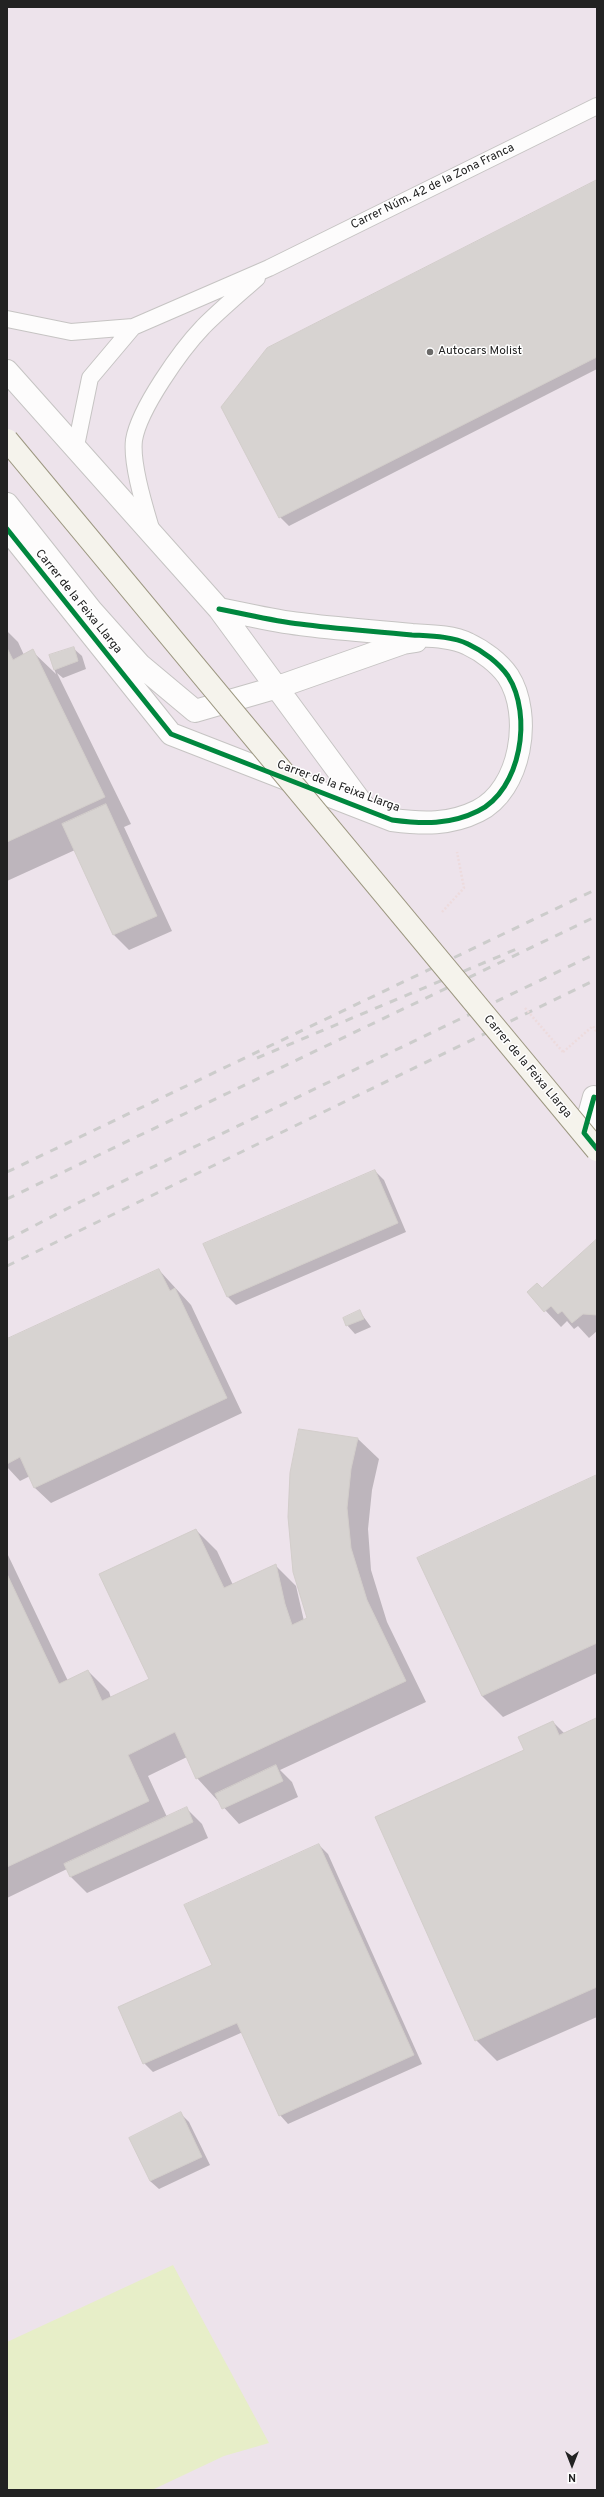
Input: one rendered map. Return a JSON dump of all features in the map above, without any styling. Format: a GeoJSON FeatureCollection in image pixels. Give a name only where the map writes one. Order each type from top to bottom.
{"type":"FeatureCollection","features":[{"type":"Feature","properties":{"kind":"main road","name":"Carrer de la Feixa Llarga"},"geometry":{"type":"LineString","coordinates":[[7,440],[597,1149]]}},
{"type":"Feature","properties":{"kind":"street","name":"Carrer de la Feixa Llarga"},"geometry":{"type":"LineString","coordinates":[[7,371],[76,446],[153,536],[219,609],[366,809]]}},
{"type":"Feature","properties":{"kind":"street","name":"Carrer de la Feixa Llarga"},"geometry":{"type":"LineString","coordinates":[[7,504],[91,610],[135,660],[195,711],[278,688],[403,642],[443,638]]}},
{"type":"Feature","properties":{"kind":"street","name":"Carrer de la Feixa Llarga"},"geometry":{"type":"LineString","coordinates":[[7,529],[171,734],[392,820],[422,824],[451,822],[479,811],[498,796],[511,773],[518,750],[521,720],[517,698],[508,677],[490,658],[467,643],[443,638],[298,624],[219,609]]}},
{"type":"Feature","properties":{"kind":"street","name":"Carrer de la Feixa Llarga"},"geometry":{"type":"LineString","coordinates":[[597,1098],[594,1097],[584,1133],[597,1149]]}},
{"type":"Feature","properties":{"kind":"lane","name":"Carrer Núm. 42 de la Zona Franca"},"geometry":{"type":"LineString","coordinates":[[7,319],[71,332],[133,327],[269,268],[597,106]]}},
{"type":"Feature","properties":{"kind":"lane","name":"Carrer Núm. 42 de la Zona Franca"},"geometry":{"type":"LineString","coordinates":[[153,536],[138,483],[134,440],[149,400],[202,327],[269,268]]}},
{"type":"Feature","properties":{"kind":"lane","name":"Carrer Núm. 42 de la Zona Franca"},"geometry":{"type":"LineString","coordinates":[[76,446],[90,378],[133,327]]}},
{"type":"Feature","properties":{"kind":"path"},"geometry":{"type":"LineString","coordinates":[[442,912],[464,888]]}},
{"type":"Feature","properties":{"kind":"path"},"geometry":{"type":"LineString","coordinates":[[563,1052],[593,1026],[597,1033]]}},
{"type":"Feature","properties":{"kind":"shaded area"},"geometry":{"type":"Polygon","coordinates":[[[7,7],[597,7],[597,2490],[7,2490],[7,7]]]}},
{"type":"Feature","properties":{"kind":"green space"},"geometry":{"type":"Polygon","coordinates":[[[173,2265],[269,2443],[224,2456],[152,2490],[7,2490],[7,2342],[173,2265]]]}},
{"type":"Feature","properties":{"kind":"building","name":"Autocars Molist"},"geometry":{"type":"Polygon","coordinates":[[[597,180],[597,357],[279,518],[221,407],[267,348],[597,180]]]}},
{"type":"Feature","properties":{"kind":"building"},"geometry":{"type":"Polygon","coordinates":[[[74,647],[78,661],[54,670],[49,655],[74,647]]]}},
{"type":"Feature","properties":{"kind":"building"},"geometry":{"type":"Polygon","coordinates":[[[7,648],[13,660],[33,649],[105,797],[7,842],[7,648]]]}},
{"type":"Feature","properties":{"kind":"building"},"geometry":{"type":"Polygon","coordinates":[[[106,804],[157,916],[113,935],[62,824],[106,804]]]}},
{"type":"Feature","properties":{"kind":"building"},"geometry":{"type":"Polygon","coordinates":[[[375,1170],[398,1223],[227,1297],[203,1244],[375,1170]]]}},
{"type":"Feature","properties":{"kind":"building"},"geometry":{"type":"Polygon","coordinates":[[[597,1239],[597,1315],[583,1314],[572,1323],[562,1311],[558,1314],[551,1306],[544,1312],[527,1292],[537,1283],[542,1288],[597,1239]]]}},
{"type":"Feature","properties":{"kind":"building"},"geometry":{"type":"Polygon","coordinates":[[[159,1269],[170,1291],[175,1288],[227,1398],[34,1488],[20,1457],[7,1464],[7,1339],[159,1269]]]}},
{"type":"Feature","properties":{"kind":"building"},"geometry":{"type":"Polygon","coordinates":[[[360,1310],[364,1319],[346,1326],[343,1318],[360,1310]]]}},
{"type":"Feature","properties":{"kind":"building"},"geometry":{"type":"Polygon","coordinates":[[[299,1429],[358,1438],[351,1469],[347,1508],[351,1548],[367,1600],[406,1681],[196,1779],[175,1732],[128,1755],[149,1801],[7,1867],[7,1574],[59,1684],[88,1670],[102,1701],[149,1679],[99,1574],[196,1529],[224,1588],[276,1564],[285,1604],[292,1625],[307,1618],[293,1572],[288,1517],[290,1473],[299,1429]]]}},
{"type":"Feature","properties":{"kind":"building"},"geometry":{"type":"Polygon","coordinates":[[[597,1475],[597,1643],[482,1696],[417,1558],[597,1475]]]}},
{"type":"Feature","properties":{"kind":"building"},"geometry":{"type":"Polygon","coordinates":[[[597,1718],[597,1987],[475,2041],[375,1817],[524,1750],[518,1737],[553,1721],[559,1735],[597,1718]]]}},
{"type":"Feature","properties":{"kind":"building"},"geometry":{"type":"Polygon","coordinates":[[[276,1765],[283,1781],[222,1809],[215,1794],[276,1765]]]}},
{"type":"Feature","properties":{"kind":"building"},"geometry":{"type":"Polygon","coordinates":[[[187,1807],[193,1822],[70,1877],[64,1864],[187,1807]]]}},
{"type":"Feature","properties":{"kind":"building"},"geometry":{"type":"Polygon","coordinates":[[[319,1844],[414,2055],[279,2116],[237,2023],[143,2064],[118,2007],[212,1965],[184,1905],[319,1844]]]}},
{"type":"Feature","properties":{"kind":"building"},"geometry":{"type":"Polygon","coordinates":[[[181,2112],[202,2157],[150,2181],[129,2138],[181,2112]]]}},
{"type":"Feature","properties":{"kind":"railway"},"geometry":{"type":"LineString","coordinates":[[7,1172],[597,889]]}},
{"type":"Feature","properties":{"kind":"railway"},"geometry":{"type":"LineString","coordinates":[[7,1199],[597,916]]}},
{"type":"Feature","properties":{"kind":"railway"},"geometry":{"type":"LineString","coordinates":[[257,1058],[519,948]]}},
{"type":"Feature","properties":{"kind":"railway"},"geometry":{"type":"LineString","coordinates":[[7,1240],[80,1202],[597,953]]}},
{"type":"Feature","properties":{"kind":"railway"},"geometry":{"type":"LineString","coordinates":[[7,1266],[597,979]]}},
{"type":"Feature","properties":{"kind":"cycle path"},"geometry":{"type":"LineString","coordinates":[[7,529],[171,734],[392,820],[425,823],[447,821],[468,816],[493,801],[504,787],[513,769],[518,750],[521,730],[520,711],[516,692],[508,676],[495,662],[479,650],[455,639],[300,624],[219,609]]}},
{"type":"Feature","properties":{"kind":"cycle path"},"geometry":{"type":"LineString","coordinates":[[597,1098],[594,1097],[584,1133],[597,1149]]}},
{"type":"Feature","properties":{"kind":"place","name":"Autocars Molist"},"geometry":{"type":"Point","coordinates":[430,352]}}]}
